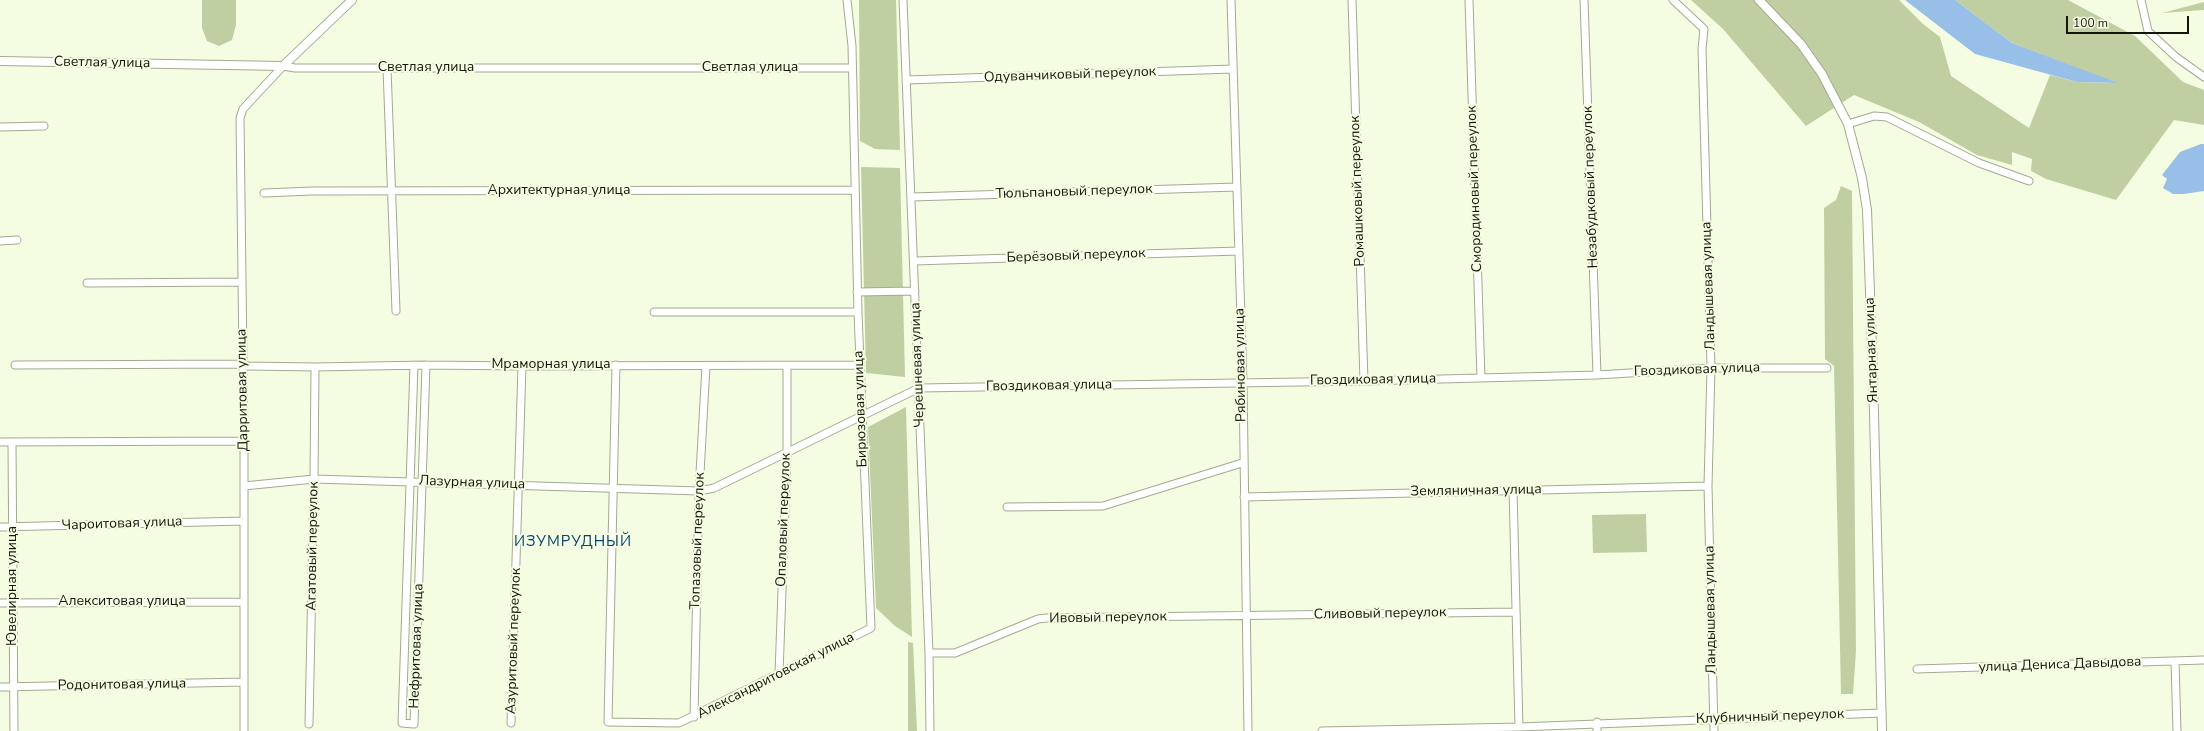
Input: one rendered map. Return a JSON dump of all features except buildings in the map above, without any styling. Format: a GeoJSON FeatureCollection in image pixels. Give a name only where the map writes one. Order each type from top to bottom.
{"type":"FeatureCollection","features":[{"type":"Feature","properties":{"kind":"street"},"geometry":{"type":"LineString","coordinates":[[283,66],[352,0]]}},
{"type":"Feature","properties":{"kind":"street","name":"Бирюзовая улица"},"geometry":{"type":"LineString","coordinates":[[847,0],[852,46],[861,417],[871,628]]}},
{"type":"Feature","properties":{"kind":"street","name":"Черешневая улица"},"geometry":{"type":"LineString","coordinates":[[903,0],[929,653],[930,731]]}},
{"type":"Feature","properties":{"kind":"street","name":"Рябиновая улица"},"geometry":{"type":"LineString","coordinates":[[1231,0],[1243,382],[1242,463],[1244,497],[1248,731]]}},
{"type":"Feature","properties":{"kind":"street","name":"Ромашковый переулок"},"geometry":{"type":"LineString","coordinates":[[1352,0],[1364,381]]}},
{"type":"Feature","properties":{"kind":"street","name":"Смородиновый переулок"},"geometry":{"type":"LineString","coordinates":[[1469,0],[1481,378]]}},
{"type":"Feature","properties":{"kind":"street","name":"Незабудковый переулок"},"geometry":{"type":"LineString","coordinates":[[1584,0],[1597,375]]}},
{"type":"Feature","properties":{"kind":"street","name":"Ландышевая улица"},"geometry":{"type":"LineString","coordinates":[[1673,0],[1704,29],[1702,48],[1711,368],[1708,486],[1714,731]]}},
{"type":"Feature","properties":{"kind":"street","name":"Янтарная улица"},"geometry":{"type":"LineString","coordinates":[[1759,0],[1801,44],[1822,74],[1848,124],[1862,178],[1867,210],[1882,731]]}},
{"type":"Feature","properties":{"kind":"street"},"geometry":{"type":"LineString","coordinates":[[2141,0],[2148,32],[2176,57],[2204,77]]}},
{"type":"Feature","properties":{"kind":"street","name":"Светлая улица"},"geometry":{"type":"LineString","coordinates":[[0,62],[283,66],[295,68],[852,68]]}},
{"type":"Feature","properties":{"kind":"street","name":"Дарритовая улица"},"geometry":{"type":"LineString","coordinates":[[244,731],[244,441],[240,118],[243,109],[283,66]]}},
{"type":"Feature","properties":{"kind":"street"},"geometry":{"type":"LineString","coordinates":[[387,68],[396,311]]}},
{"type":"Feature","properties":{"kind":"street","name":"Одуванчиковый переулок"},"geometry":{"type":"LineString","coordinates":[[906,80],[1234,69]]}},
{"type":"Feature","properties":{"kind":"street"},"geometry":{"type":"LineString","coordinates":[[1848,124],[1874,116],[1887,116],[1979,163],[2029,181]]}},
{"type":"Feature","properties":{"kind":"street"},"geometry":{"type":"LineString","coordinates":[[0,127],[44,126]]}},
{"type":"Feature","properties":{"kind":"street","name":"Тюльпановый переулок"},"geometry":{"type":"LineString","coordinates":[[912,197],[1237,187]]}},
{"type":"Feature","properties":{"kind":"street","name":"Архитектурная улица"},"geometry":{"type":"LineString","coordinates":[[264,193],[312,191],[855,190]]}},
{"type":"Feature","properties":{"kind":"street"},"geometry":{"type":"LineString","coordinates":[[0,241],[17,240]]}},
{"type":"Feature","properties":{"kind":"street","name":"Берёзовый переулок"},"geometry":{"type":"LineString","coordinates":[[914,261],[1239,251]]}},
{"type":"Feature","properties":{"kind":"street"},"geometry":{"type":"LineString","coordinates":[[87,283],[242,282]]}},
{"type":"Feature","properties":{"kind":"street"},"geometry":{"type":"LineString","coordinates":[[857,292],[915,291]]}},
{"type":"Feature","properties":{"kind":"street"},"geometry":{"type":"LineString","coordinates":[[654,312],[858,312]]}},
{"type":"Feature","properties":{"kind":"street","name":"Мраморная улица"},"geometry":{"type":"LineString","coordinates":[[15,365],[243,364],[248,366],[315,367],[414,365],[860,365]]}},
{"type":"Feature","properties":{"kind":"street","name":"Нефритовая улица"},"geometry":{"type":"LineString","coordinates":[[414,365],[402,723],[414,724],[426,365]]}},
{"type":"Feature","properties":{"kind":"street"},"geometry":{"type":"LineString","coordinates":[[613,488],[616,365]]}},
{"type":"Feature","properties":{"kind":"street","name":"Азуритовый переулок"},"geometry":{"type":"LineString","coordinates":[[511,723],[520,485],[522,366]]}},
{"type":"Feature","properties":{"kind":"street","name":"Топазовый переулок"},"geometry":{"type":"LineString","coordinates":[[694,717],[700,491],[706,366]]}},
{"type":"Feature","properties":{"kind":"street","name":"Опаловый переулок"},"geometry":{"type":"LineString","coordinates":[[779,674],[787,451],[787,366]]}},
{"type":"Feature","properties":{"kind":"street","name":"Агатовый переулок"},"geometry":{"type":"LineString","coordinates":[[309,724],[315,367]]}},
{"type":"Feature","properties":{"kind":"street","name":"Гвоздиковая улица"},"geometry":{"type":"LineString","coordinates":[[919,388],[1364,381],[1597,375],[1711,368],[1827,368]]}},
{"type":"Feature","properties":{"kind":"street","name":"Лазурная улица"},"geometry":{"type":"LineString","coordinates":[[244,486],[314,479],[410,480],[700,491],[714,488],[787,451],[919,388]]}},
{"type":"Feature","properties":{"kind":"street"},"geometry":{"type":"LineString","coordinates":[[0,442],[244,441]]}},
{"type":"Feature","properties":{"kind":"street","name":"Ювелирная улица"},"geometry":{"type":"LineString","coordinates":[[12,442],[14,731]]}},
{"type":"Feature","properties":{"kind":"street"},"geometry":{"type":"LineString","coordinates":[[1007,507],[1103,506],[1242,463]]}},
{"type":"Feature","properties":{"kind":"street","name":"Земляничная улица"},"geometry":{"type":"LineString","coordinates":[[1244,497],[1708,486]]}},
{"type":"Feature","properties":{"kind":"street","name":"Александритовская улица"},"geometry":{"type":"LineString","coordinates":[[613,488],[608,722],[679,723],[694,717],[871,628]]}},
{"type":"Feature","properties":{"kind":"street"},"geometry":{"type":"LineString","coordinates":[[1513,490],[1519,727]]}},
{"type":"Feature","properties":{"kind":"street","name":"Чароитовая улица"},"geometry":{"type":"LineString","coordinates":[[0,527],[244,520]]}},
{"type":"Feature","properties":{"kind":"street","name":"Алекситовая улица"},"geometry":{"type":"LineString","coordinates":[[0,603],[244,602]]}},
{"type":"Feature","properties":{"kind":"street","name":"Сливовый переулок"},"geometry":{"type":"LineString","coordinates":[[1245,616],[1516,612]]}},
{"type":"Feature","properties":{"kind":"street","name":"Ивовый переулок"},"geometry":{"type":"LineString","coordinates":[[929,653],[955,653],[1038,619],[1245,616]]}},
{"type":"Feature","properties":{"kind":"street","name":"улица Дениса Давыдова"},"geometry":{"type":"LineString","coordinates":[[1916,669],[2204,660]]}},
{"type":"Feature","properties":{"kind":"street"},"geometry":{"type":"LineString","coordinates":[[2174,661],[2177,731]]}},
{"type":"Feature","properties":{"kind":"street","name":"Родонитовая улица"},"geometry":{"type":"LineString","coordinates":[[0,687],[244,682]]}},
{"type":"Feature","properties":{"kind":"street","name":"Клубничный переулок"},"geometry":{"type":"LineString","coordinates":[[1322,731],[1479,729],[1597,722],[1882,713]]}},
{"type":"Feature","properties":{"kind":"street"},"geometry":{"type":"LineString","coordinates":[[1597,722],[1597,731]]}},
{"type":"Feature","properties":{"kind":"green space"},"geometry":{"type":"Polygon","coordinates":[[[202,0],[236,0],[236,25],[232,40],[219,46],[207,41],[202,28],[202,0]]]}},
{"type":"Feature","properties":{"kind":"green space"},"geometry":{"type":"Polygon","coordinates":[[[859,0],[896,0],[900,150],[875,149],[860,141],[859,0]]]}},
{"type":"Feature","properties":{"kind":"green space"},"geometry":{"type":"Polygon","coordinates":[[[1691,0],[1899,0],[1923,24],[1940,37],[1951,76],[2029,128],[2050,75],[2077,82],[2116,83],[2012,43],[1955,0],[2068,0],[2135,36],[2183,82],[2204,90],[2204,125],[2174,120],[2116,200],[2046,179],[2031,171],[2032,159],[2012,152],[2012,165],[1977,155],[1919,122],[1854,95],[1806,126],[1723,29],[1691,0]]]}},
{"type":"Feature","properties":{"kind":"green space"},"geometry":{"type":"Polygon","coordinates":[[[2204,2],[2204,10],[2162,13],[2204,2]]]}},
{"type":"Feature","properties":{"kind":"green space"},"geometry":{"type":"Polygon","coordinates":[[[861,167],[900,168],[905,377],[866,373],[861,167]]]}},
{"type":"Feature","properties":{"kind":"green space"},"geometry":{"type":"Polygon","coordinates":[[[1841,186],[1852,191],[1856,651],[1853,694],[1841,694],[1834,366],[1825,359],[1824,208],[1836,200],[1841,186]]]}},
{"type":"Feature","properties":{"kind":"green space"},"geometry":{"type":"Polygon","coordinates":[[[906,407],[912,637],[895,626],[876,608],[868,427],[906,407]]]}},
{"type":"Feature","properties":{"kind":"green space"},"geometry":{"type":"Polygon","coordinates":[[[1646,514],[1647,552],[1593,553],[1592,515],[1646,514]]]}},
{"type":"Feature","properties":{"kind":"green space"},"geometry":{"type":"Polygon","coordinates":[[[908,642],[913,643],[917,731],[908,731],[908,642]]]}},
{"type":"Feature","properties":{"kind":"water"},"geometry":{"type":"Polygon","coordinates":[[[1905,0],[1955,0],[2012,43],[2118,83],[2077,82],[1975,54],[1905,0]]]}},
{"type":"Feature","properties":{"kind":"water"},"geometry":{"type":"Polygon","coordinates":[[[2204,144],[2204,191],[2173,194],[2163,188],[2167,179],[2162,175],[2180,152],[2204,144]]]}},
{"type":"Feature","properties":{"kind":"district","name":"ИЗУМРУДНЫЙ"},"geometry":{"type":"Point","coordinates":[573,542]}}]}
